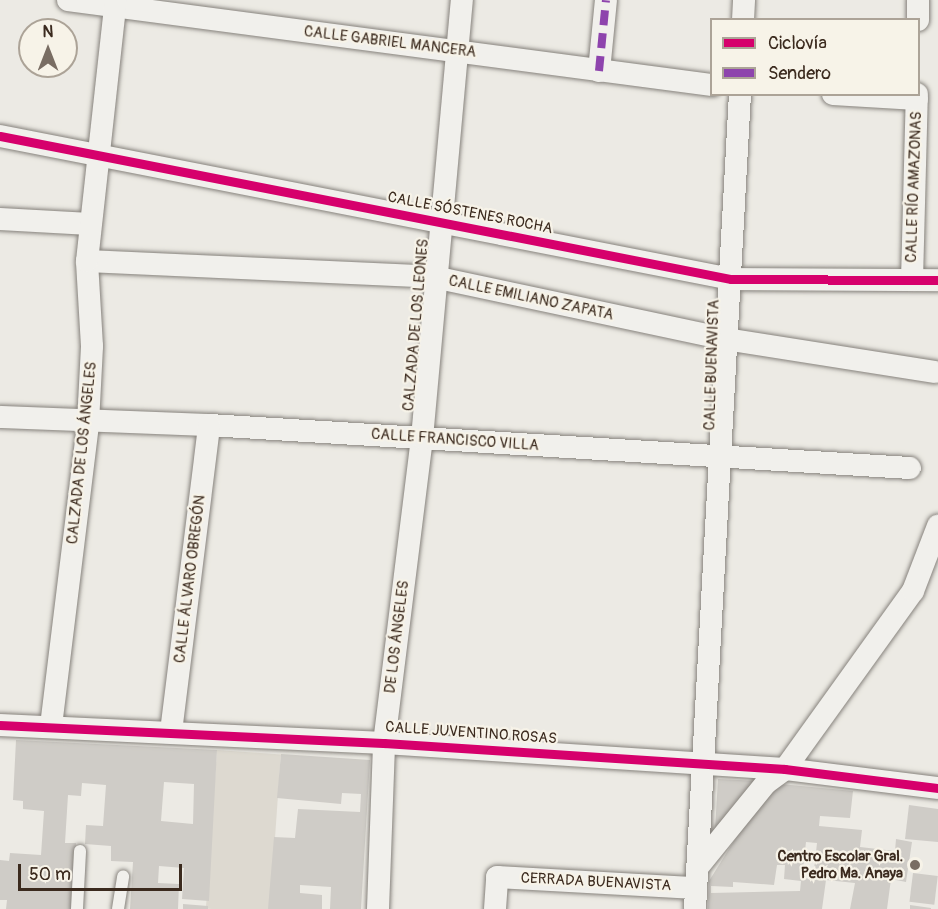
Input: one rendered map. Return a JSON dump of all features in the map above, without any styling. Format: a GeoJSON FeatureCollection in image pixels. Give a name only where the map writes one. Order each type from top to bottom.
{"type":"FeatureCollection","features":[{"type":"Feature","properties":{"kind":"street","name":"CALLE GABRIEL MANCERA"},"geometry":{"type":"LineString","coordinates":[[68,0],[115,4],[710,86]]}},
{"type":"Feature","properties":{"kind":"street","name":"CALZADA DE LOS LEONES"},"geometry":{"type":"LineString","coordinates":[[422,438],[434,277],[462,0]]}},
{"type":"Feature","properties":{"kind":"street"},"geometry":{"type":"LineString","coordinates":[[598,71],[606,0]]}},
{"type":"Feature","properties":{"kind":"street"},"geometry":{"type":"LineString","coordinates":[[743,18],[744,0]]}},
{"type":"Feature","properties":{"kind":"street"},"geometry":{"type":"LineString","coordinates":[[918,0],[918,18]]}},
{"type":"Feature","properties":{"kind":"street","name":"CALZADA DE LOS ÁNGELES"},"geometry":{"type":"LineString","coordinates":[[51,726],[88,423],[92,346],[87,261],[96,153],[115,4]]}},
{"type":"Feature","properties":{"kind":"street","name":"CALLE BUENAVISTA"},"geometry":{"type":"LineString","coordinates":[[696,888],[723,458],[726,339],[740,96]]}},
{"type":"Feature","properties":{"kind":"street"},"geometry":{"type":"LineString","coordinates":[[889,96],[917,97]]}},
{"type":"Feature","properties":{"kind":"street","name":"CALLE RÍO AMAZONAS"},"geometry":{"type":"LineString","coordinates":[[912,280],[917,97]]}},
{"type":"Feature","properties":{"kind":"street","name":"CALLE SÓSTENES ROCHA"},"geometry":{"type":"LineString","coordinates":[[0,136],[731,279],[938,280]]}},
{"type":"Feature","properties":{"kind":"street"},"geometry":{"type":"LineString","coordinates":[[0,219],[90,224]]}},
{"type":"Feature","properties":{"kind":"street","name":"CALLE EMILIANO ZAPATA"},"geometry":{"type":"LineString","coordinates":[[87,261],[434,277],[726,339],[934,372]]}},
{"type":"Feature","properties":{"kind":"street","name":"CALLE FRANCISCO VILLA"},"geometry":{"type":"LineString","coordinates":[[0,417],[88,423],[209,425],[910,468]]}},
{"type":"Feature","properties":{"kind":"street","name":"CALLE ÁLVARO OBREGÓN"},"geometry":{"type":"LineString","coordinates":[[171,732],[209,425]]}},
{"type":"Feature","properties":{"kind":"street","name":"DE LOS ÁNGELES"},"geometry":{"type":"LineString","coordinates":[[378,909],[384,743],[422,438]]}},
{"type":"Feature","properties":{"kind":"street"},"geometry":{"type":"LineString","coordinates":[[696,888],[766,783],[785,769],[913,591],[938,525]]}},
{"type":"Feature","properties":{"kind":"street","name":"CALLE JUVENTINO ROSAS"},"geometry":{"type":"LineString","coordinates":[[0,724],[384,743],[785,769],[938,788]]}},
{"type":"Feature","properties":{"kind":"street","name":"CERRADA BUENAVISTA"},"geometry":{"type":"LineString","coordinates":[[495,909],[497,877],[696,888]]}},
{"type":"Feature","properties":{"kind":"lane"},"geometry":{"type":"LineString","coordinates":[[77,909],[80,850]]}},
{"type":"Feature","properties":{"kind":"lane"},"geometry":{"type":"LineString","coordinates":[[118,909],[123,876]]}},
{"type":"Feature","properties":{"kind":"shaded area"},"geometry":{"type":"Polygon","coordinates":[[[217,750],[281,754],[270,909],[206,909],[217,750]]]}},
{"type":"Feature","properties":{"kind":"building"},"geometry":{"type":"Polygon","coordinates":[[[16,740],[217,750],[209,901],[182,899],[184,868],[159,866],[158,883],[179,884],[178,909],[130,909],[133,862],[111,861],[111,846],[85,844],[86,825],[103,826],[106,785],[82,783],[81,796],[68,795],[65,843],[76,843],[72,909],[6,909],[7,900],[0,900],[0,860],[9,861],[10,853],[41,855],[44,811],[23,809],[23,801],[13,800],[16,740]],[[164,782],[161,821],[193,824],[194,784],[164,782]]]}},
{"type":"Feature","properties":{"kind":"building"},"geometry":{"type":"Polygon","coordinates":[[[281,754],[370,760],[361,909],[330,909],[331,887],[300,885],[300,893],[322,895],[322,909],[268,909],[274,837],[295,838],[298,809],[360,812],[361,794],[342,793],[341,804],[277,798],[281,754]]]}},
{"type":"Feature","properties":{"kind":"building"},"geometry":{"type":"Polygon","coordinates":[[[718,779],[757,781],[715,830],[718,779]]]}},
{"type":"Feature","properties":{"kind":"building"},"geometry":{"type":"Polygon","coordinates":[[[770,783],[853,791],[850,818],[820,816],[819,826],[862,830],[860,847],[895,851],[896,839],[912,842],[906,882],[891,879],[887,909],[850,909],[855,883],[826,880],[822,909],[708,909],[709,881],[770,783]],[[806,842],[802,878],[813,879],[817,843],[806,842]],[[777,865],[774,885],[733,882],[733,887],[711,886],[711,893],[800,891],[801,881],[784,879],[785,865],[777,865]]]}},
{"type":"Feature","properties":{"kind":"building"},"geometry":{"type":"Polygon","coordinates":[[[909,805],[938,809],[938,842],[905,839],[909,805]]]}},
{"type":"Feature","properties":{"kind":"building"},"geometry":{"type":"Polygon","coordinates":[[[913,873],[938,876],[934,905],[909,902],[913,873]]]}},
{"type":"Feature","properties":{"kind":"building"},"geometry":{"type":"Polygon","coordinates":[[[183,904],[208,906],[208,909],[183,909],[183,904]]]}},
{"type":"Feature","properties":{"kind":"building"},"geometry":{"type":"Polygon","coordinates":[[[910,905],[931,908],[931,909],[910,909],[910,905]]]}},
{"type":"Feature","properties":{"kind":"marked path"},"geometry":{"type":"LineString","coordinates":[[599,71],[606,0]]}},
{"type":"Feature","properties":{"kind":"cycle path"},"geometry":{"type":"LineString","coordinates":[[0,136],[731,279],[938,280]]}},
{"type":"Feature","properties":{"kind":"cycle path"},"geometry":{"type":"LineString","coordinates":[[0,725],[384,743],[785,769],[938,788]]}},
{"type":"Feature","properties":{"kind":"place","name":"Centro Escolar Gral. Pedro Ma. Anaya"},"geometry":{"type":"Point","coordinates":[915,865]}}]}
